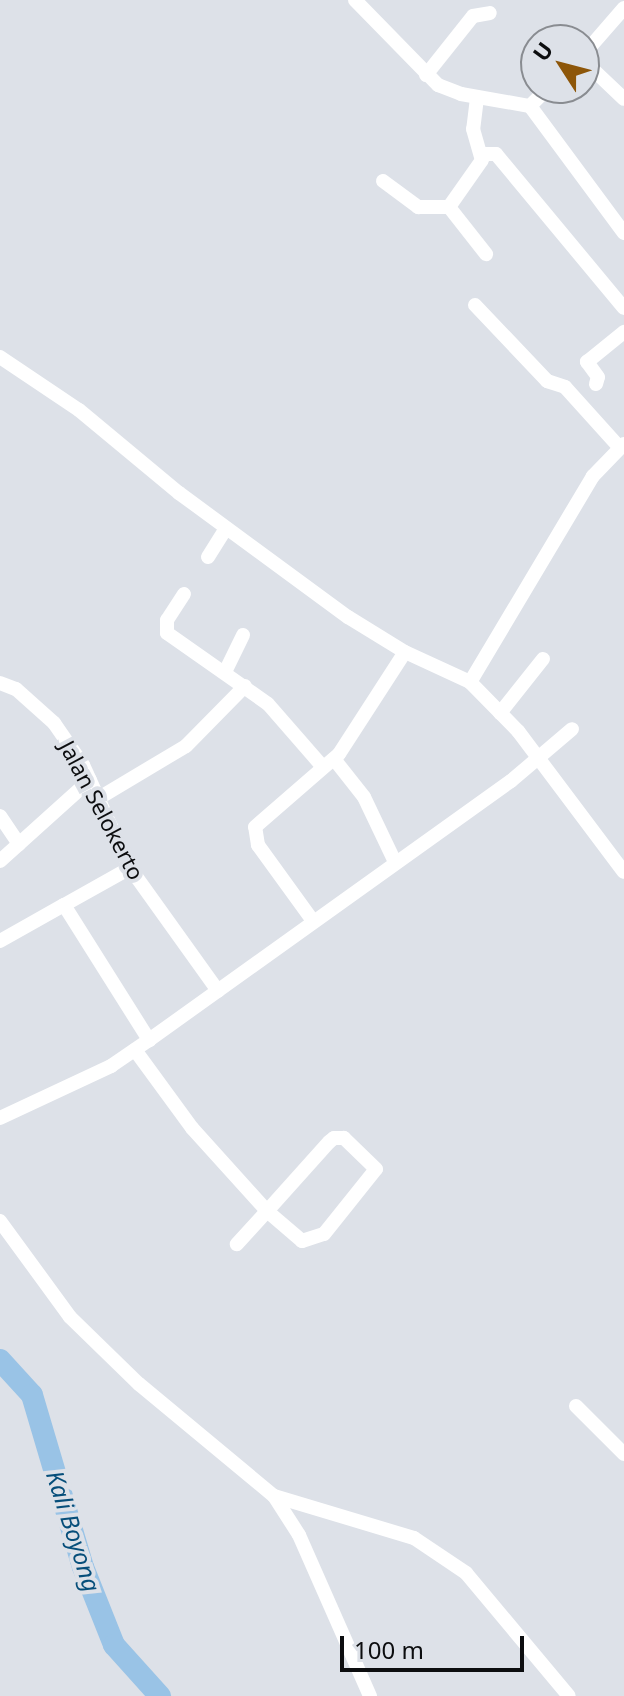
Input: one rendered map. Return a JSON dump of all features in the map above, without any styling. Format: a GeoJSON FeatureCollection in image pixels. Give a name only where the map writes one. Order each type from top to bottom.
{"type":"FeatureCollection","features":[{"type":"Feature","properties":{"kind":"street"},"geometry":{"type":"LineString","coordinates":[[355,0],[438,85],[477,98],[530,106],[624,233]]}},
{"type":"Feature","properties":{"kind":"street"},"geometry":{"type":"LineString","coordinates":[[600,36],[624,8]]}},
{"type":"Feature","properties":{"kind":"street"},"geometry":{"type":"LineString","coordinates":[[426,75],[473,16],[490,13]]}},
{"type":"Feature","properties":{"kind":"street"},"geometry":{"type":"LineString","coordinates":[[600,76],[624,99]]}},
{"type":"Feature","properties":{"kind":"street"},"geometry":{"type":"LineString","coordinates":[[449,207],[479,170],[481,154],[473,129],[477,98]]}},
{"type":"Feature","properties":{"kind":"street"},"geometry":{"type":"LineString","coordinates":[[481,154],[496,154],[624,308]]}},
{"type":"Feature","properties":{"kind":"street"},"geometry":{"type":"LineString","coordinates":[[383,181],[418,207],[449,207]]}},
{"type":"Feature","properties":{"kind":"street"},"geometry":{"type":"LineString","coordinates":[[449,207],[486,254]]}},
{"type":"Feature","properties":{"kind":"street"},"geometry":{"type":"LineString","coordinates":[[470,682],[593,476],[622,446],[565,387],[547,381],[475,305]]}},
{"type":"Feature","properties":{"kind":"street"},"geometry":{"type":"LineString","coordinates":[[596,384],[598,377],[587,362],[624,332]]}},
{"type":"Feature","properties":{"kind":"street"},"geometry":{"type":"LineString","coordinates":[[0,357],[79,410],[226,528],[405,652],[470,682],[539,758],[624,872]]}},
{"type":"Feature","properties":{"kind":"street"},"geometry":{"type":"LineString","coordinates":[[208,557],[226,528]]}},
{"type":"Feature","properties":{"kind":"street"},"geometry":{"type":"LineString","coordinates":[[184,594],[167,620],[167,633],[226,670],[364,797],[395,862]]}},
{"type":"Feature","properties":{"kind":"street"},"geometry":{"type":"LineString","coordinates":[[226,670],[243,635]]}},
{"type":"Feature","properties":{"kind":"street"},"geometry":{"type":"LineString","coordinates":[[313,921],[253,835],[266,812],[328,762],[355,735],[405,652]]}},
{"type":"Feature","properties":{"kind":"street"},"geometry":{"type":"LineString","coordinates":[[500,713],[543,659]]}},
{"type":"Feature","properties":{"kind":"street","name":"Jalan Selokerto"},"geometry":{"type":"LineString","coordinates":[[0,683],[16,689],[54,723],[90,780],[130,868],[218,991]]}},
{"type":"Feature","properties":{"kind":"street"},"geometry":{"type":"LineString","coordinates":[[99,798],[186,746],[245,686]]}},
{"type":"Feature","properties":{"kind":"street"},"geometry":{"type":"LineString","coordinates":[[1,1114],[135,1050],[539,758],[572,729]]}},
{"type":"Feature","properties":{"kind":"street"},"geometry":{"type":"LineString","coordinates":[[0,861],[90,780]]}},
{"type":"Feature","properties":{"kind":"street"},"geometry":{"type":"LineString","coordinates":[[0,816],[19,844]]}},
{"type":"Feature","properties":{"kind":"street"},"geometry":{"type":"LineString","coordinates":[[0,941],[130,868]]}},
{"type":"Feature","properties":{"kind":"street"},"geometry":{"type":"LineString","coordinates":[[64,905],[149,1040]]}},
{"type":"Feature","properties":{"kind":"street"},"geometry":{"type":"LineString","coordinates":[[135,1050],[192,1128],[267,1211],[302,1241],[311,1241],[324,1234],[376,1169],[340,1135],[267,1211],[237,1244]]}},
{"type":"Feature","properties":{"kind":"street"},"geometry":{"type":"LineString","coordinates":[[0,1221],[6,1239],[80,1326],[139,1384],[274,1496],[299,1535],[370,1696]]}},
{"type":"Feature","properties":{"kind":"street"},"geometry":{"type":"LineString","coordinates":[[576,1406],[624,1454]]}},
{"type":"Feature","properties":{"kind":"street"},"geometry":{"type":"LineString","coordinates":[[274,1496],[414,1538],[440,1555],[466,1573],[569,1696]]}},
{"type":"Feature","properties":{"kind":"waterway","name":"Kali Boyong"},"geometry":{"type":"LineString","coordinates":[[0,1360],[32,1395],[83,1567],[114,1645],[160,1696]]}}]}
